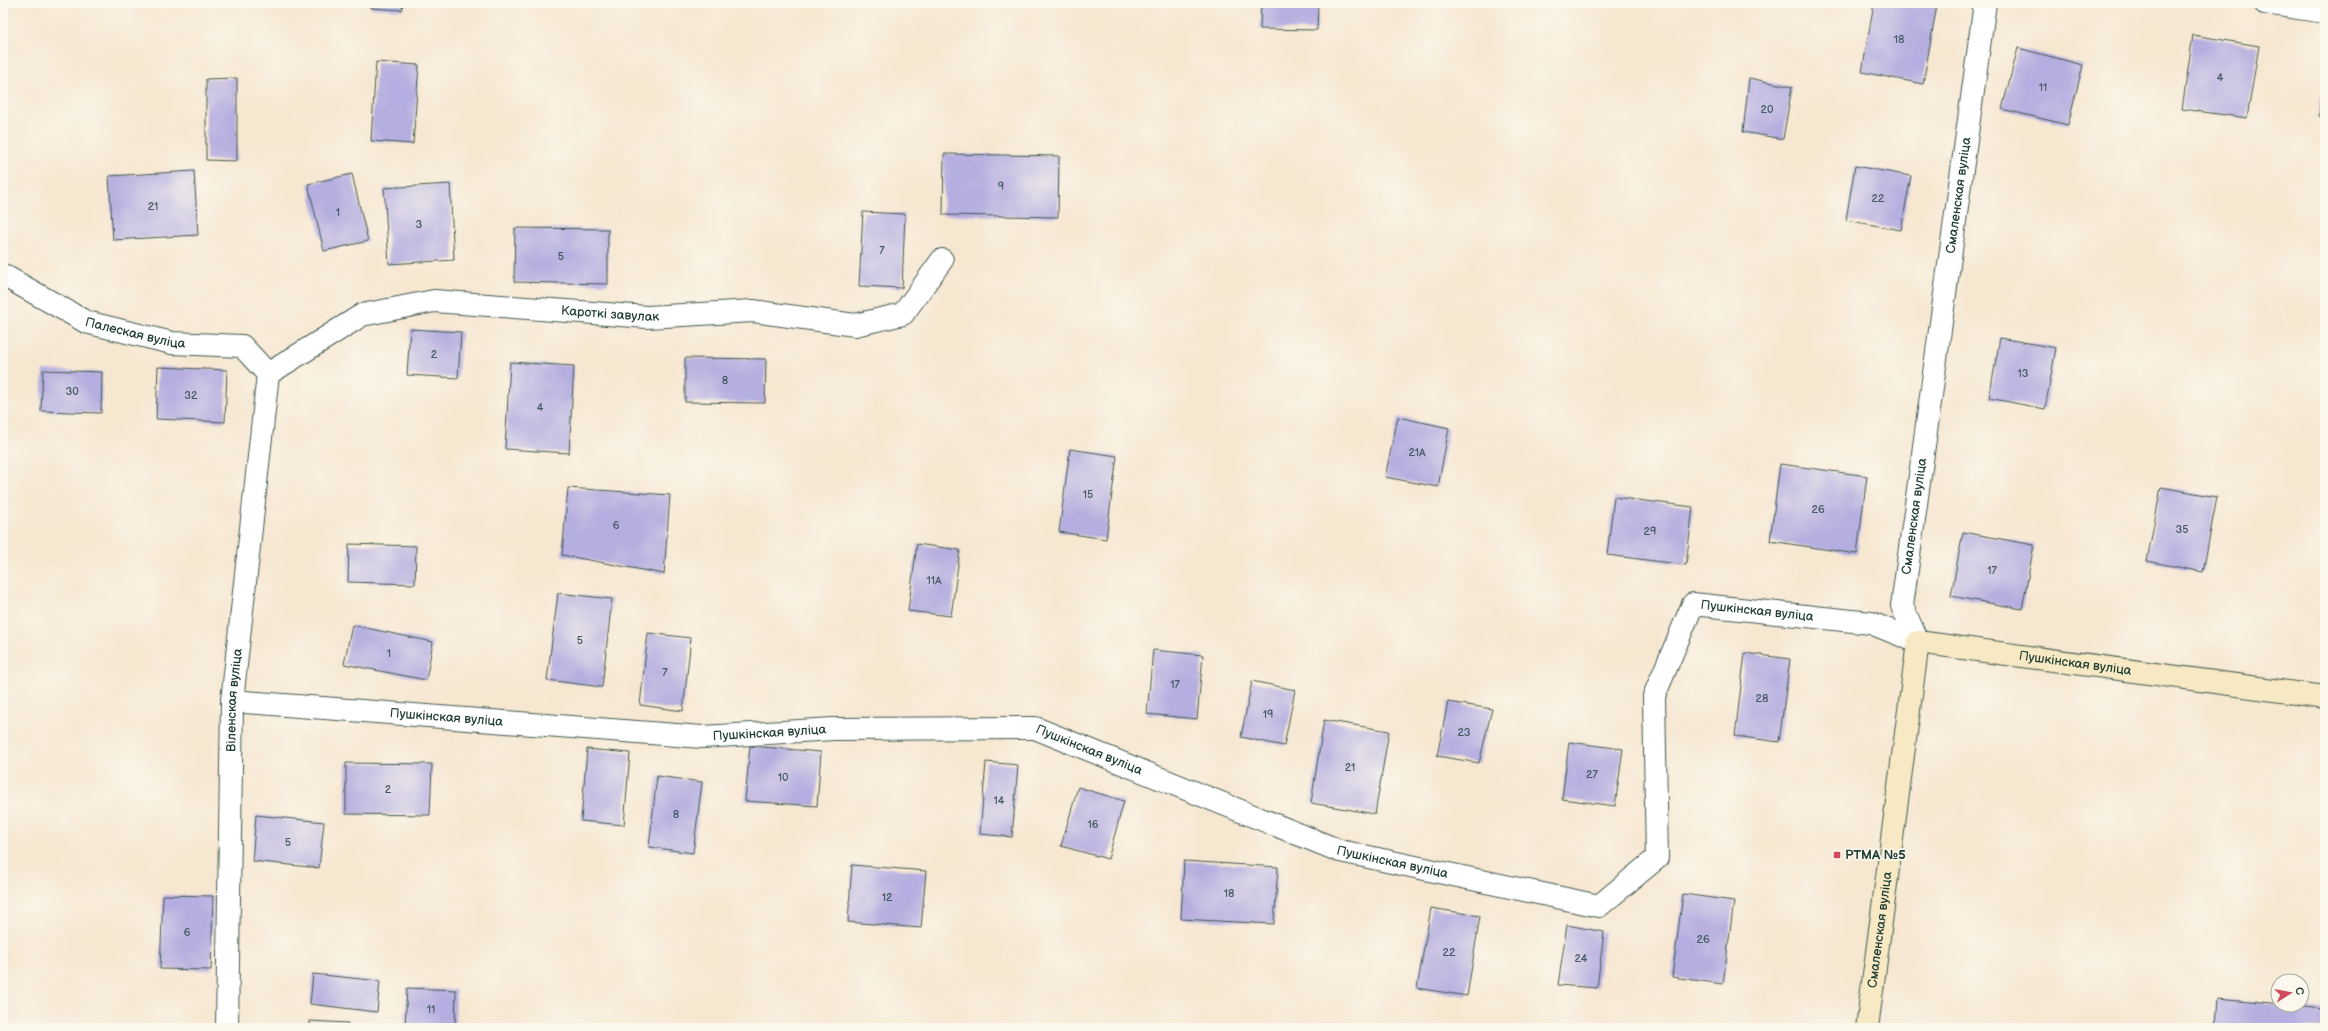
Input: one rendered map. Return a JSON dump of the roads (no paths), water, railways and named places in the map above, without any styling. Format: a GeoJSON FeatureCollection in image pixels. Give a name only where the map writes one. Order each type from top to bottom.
{"type":"FeatureCollection","features":[{"type":"Feature","properties":{"kind":"street","name":"Смаленская вуліца"},"geometry":{"type":"LineString","coordinates":[[1867,1028],[1918,642],[1902,606],[1985,3]]}},
{"type":"Feature","properties":{"kind":"street"},"geometry":{"type":"LineString","coordinates":[[2265,3],[2325,12]]}},
{"type":"Feature","properties":{"kind":"street","name":"Кароткі завулак"},"geometry":{"type":"LineString","coordinates":[[268,374],[362,315],[434,301],[647,317],[753,311],[856,325],[903,314],[942,260]]}},
{"type":"Feature","properties":{"kind":"street","name":"Палеская вуліца"},"geometry":{"type":"LineString","coordinates":[[3,275],[86,322],[172,343],[242,346],[268,374]]}},
{"type":"Feature","properties":{"kind":"street","name":"Віленская вуліца"},"geometry":{"type":"LineString","coordinates":[[228,1028],[232,701],[268,374]]}},
{"type":"Feature","properties":{"kind":"street","name":"Пушкінская вуліца"},"geometry":{"type":"LineString","coordinates":[[232,701],[702,737],[833,729],[1035,728],[1340,851],[1599,906],[1658,858],[1654,696],[1693,604],[1871,623],[1918,642],[2325,698]]}},
{"type":"Feature","properties":{"kind":"place","name":"РТМА №5"},"geometry":{"type":"Point","coordinates":[1837,855]}}]}
